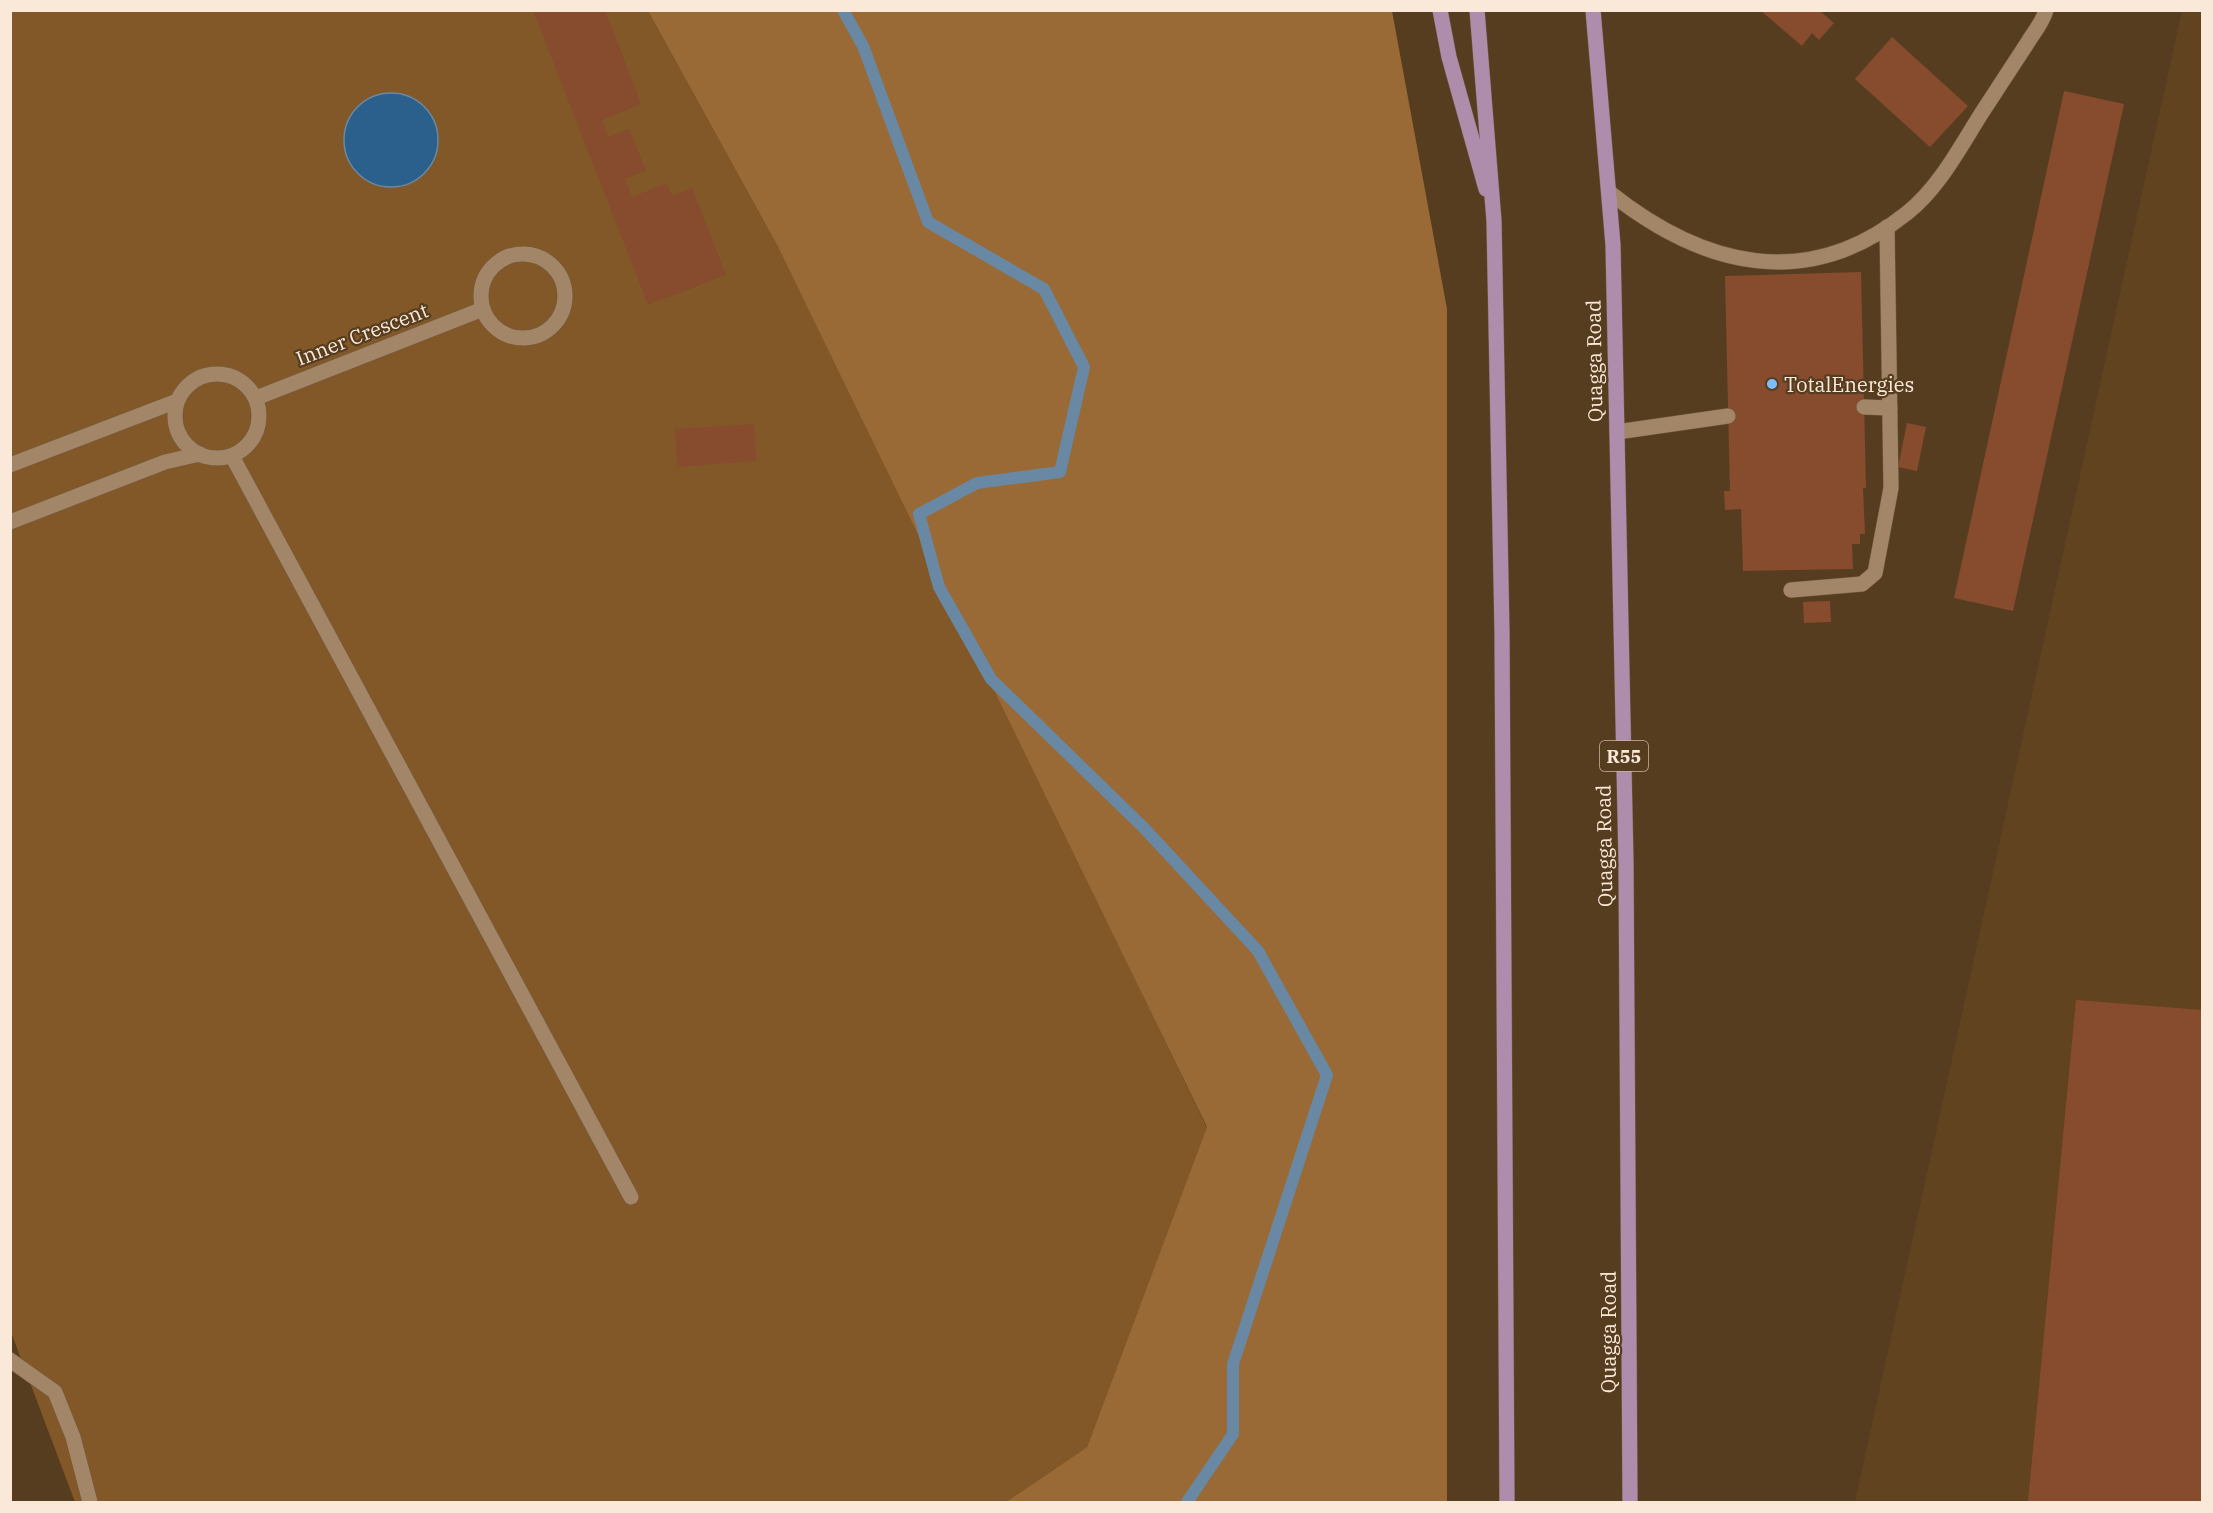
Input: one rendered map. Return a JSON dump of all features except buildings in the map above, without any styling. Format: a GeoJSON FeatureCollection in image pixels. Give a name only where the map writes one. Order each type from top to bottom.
{"type":"FeatureCollection","features":[{"type":"Feature","properties":{"kind":"main road"},"geometry":{"type":"LineString","coordinates":[[1440,10],[1449,57],[1494,220]]}},
{"type":"Feature","properties":{"kind":"main road"},"geometry":{"type":"LineString","coordinates":[[1477,10],[1494,220],[1502,632],[1507,1503]]}},
{"type":"Feature","properties":{"kind":"main road","name":"Quagga Road"},"geometry":{"type":"LineString","coordinates":[[1593,10],[1609,192],[1617,432],[1626,874],[1630,1503]]}},
{"type":"Feature","properties":{"kind":"street"},"geometry":{"type":"LineString","coordinates":[[1609,192],[1681,240],[1723,256],[1752,260],[1803,261],[1856,247],[1908,212],[1934,185],[2047,12]]}},
{"type":"Feature","properties":{"kind":"street"},"geometry":{"type":"LineString","coordinates":[[1791,590],[1862,584],[1875,573],[1892,488],[1887,227]]}},
{"type":"Feature","properties":{"kind":"street"},"geometry":{"type":"LineString","coordinates":[[514,254],[528,254],[541,258],[561,278],[565,291],[564,305],[559,318],[538,336],[524,338],[505,334],[489,321],[483,309],[481,295],[483,281],[490,269],[500,260],[514,254]]}},
{"type":"Feature","properties":{"kind":"street","name":"Inner Crescent"},"geometry":{"type":"LineString","coordinates":[[256,398],[483,309]]}},
{"type":"Feature","properties":{"kind":"street"},"geometry":{"type":"LineString","coordinates":[[10,522],[165,462],[200,454],[219,458],[232,456],[244,448],[258,426],[256,398],[236,378],[222,374],[208,374],[195,380],[184,389],[177,401],[175,415],[177,429],[184,442],[200,454]]}},
{"type":"Feature","properties":{"kind":"street"},"geometry":{"type":"LineString","coordinates":[[10,465],[177,401]]}},
{"type":"Feature","properties":{"kind":"street"},"geometry":{"type":"LineString","coordinates":[[1864,407],[1890,408]]}},
{"type":"Feature","properties":{"kind":"street"},"geometry":{"type":"LineString","coordinates":[[1617,432],[1728,416]]}},
{"type":"Feature","properties":{"kind":"street"},"geometry":{"type":"LineString","coordinates":[[232,456],[631,1197]]}},
{"type":"Feature","properties":{"kind":"street"},"geometry":{"type":"LineString","coordinates":[[10,1360],[55,1392],[73,1437],[90,1503]]}},
{"type":"Feature","properties":{"kind":"shaded area"},"geometry":{"type":"Polygon","coordinates":[[[11,11],[648,11],[778,247],[991,679],[1207,1128],[1087,1447],[1006,1502],[75,1502],[11,1332],[11,11]]]}},
{"type":"Feature","properties":{"kind":"shaded area"},"geometry":{"type":"Polygon","coordinates":[[[648,11],[1392,11],[1447,309],[1447,1502],[1006,1502],[1087,1447],[1207,1127],[778,247],[648,11]]]}},
{"type":"Feature","properties":{"kind":"shaded area"},"geometry":{"type":"Polygon","coordinates":[[[2182,11],[2202,11],[2202,1502],[1855,1502],[2182,11]]]}},
{"type":"Feature","properties":{"kind":"water"},"geometry":{"type":"Polygon","coordinates":[[[391,93],[409,96],[424,107],[435,122],[438,140],[435,158],[424,173],[409,184],[391,187],[373,184],[358,173],[347,158],[344,140],[347,122],[358,107],[373,96],[391,93]]]}},
{"type":"Feature","properties":{"kind":"waterway"},"geometry":{"type":"LineString","coordinates":[[843,10],[863,46],[928,222],[1044,289],[1084,367],[1060,472],[977,483],[919,514],[939,587],[991,679],[1145,829],[1258,951],[1327,1075],[1233,1364],[1233,1434],[1187,1502]]}},
{"type":"Feature","properties":{"kind":"place","name":"TotalEnergies"},"geometry":{"type":"Point","coordinates":[1772,384]}}]}
